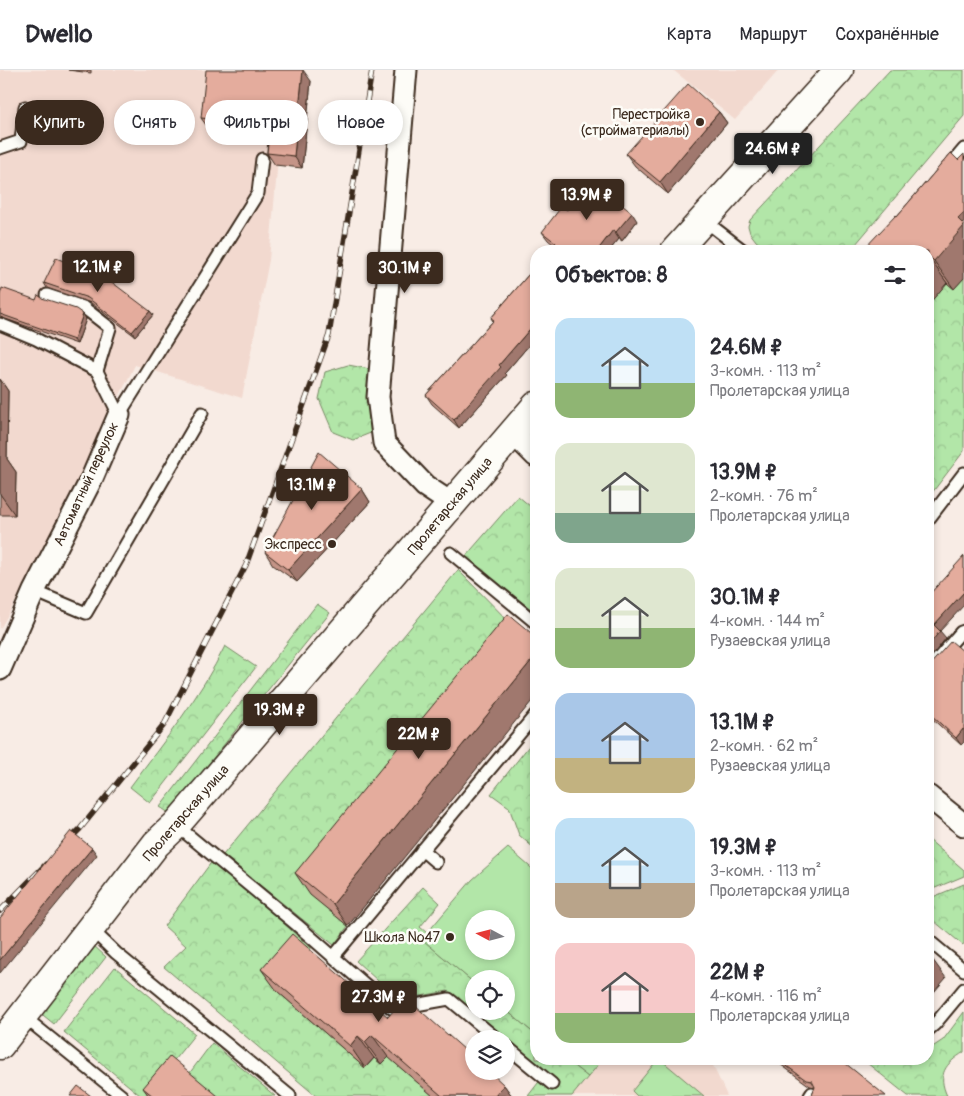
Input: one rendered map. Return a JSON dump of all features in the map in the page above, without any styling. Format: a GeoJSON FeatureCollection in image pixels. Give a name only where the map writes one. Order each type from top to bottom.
{"type":"FeatureCollection","features":[{"type":"Feature","properties":{"kind":"main road"},"geometry":{"type":"LineString","coordinates":[[681,245],[839,70]]}},
{"type":"Feature","properties":{"kind":"main road","name":"Пролетарская улица"},"geometry":{"type":"LineString","coordinates":[[0,1045],[156,844],[176,825],[530,412]]}},
{"type":"Feature","properties":{"kind":"street"},"geometry":{"type":"LineString","coordinates":[[406,70],[378,397],[384,443],[425,486],[452,504]]}},
{"type":"Feature","properties":{"kind":"street","name":"Автоматный переулок"},"geometry":{"type":"LineString","coordinates":[[0,669],[34,591],[92,478],[119,415]]}},
{"type":"Feature","properties":{"kind":"street"},"geometry":{"type":"LineString","coordinates":[[512,432],[530,450]]}},
{"type":"Feature","properties":{"kind":"street"},"geometry":{"type":"LineString","coordinates":[[934,804],[964,826]]}},
{"type":"Feature","properties":{"kind":"lane"},"geometry":{"type":"LineString","coordinates":[[0,148],[15,143]]}},
{"type":"Feature","properties":{"kind":"lane"},"geometry":{"type":"LineString","coordinates":[[939,178],[964,149]]}},
{"type":"Feature","properties":{"kind":"lane"},"geometry":{"type":"LineString","coordinates":[[119,415],[258,193],[262,159]]}},
{"type":"Feature","properties":{"kind":"lane"},"geometry":{"type":"LineString","coordinates":[[704,220],[736,245]]}},
{"type":"Feature","properties":{"kind":"lane"},"geometry":{"type":"LineString","coordinates":[[0,324],[36,339],[98,371],[110,328],[83,307],[47,296]]}},
{"type":"Feature","properties":{"kind":"lane","name":"Автоматный переулок"},"geometry":{"type":"LineString","coordinates":[[98,371],[119,415]]}},
{"type":"Feature","properties":{"kind":"lane"},"geometry":{"type":"LineString","coordinates":[[34,591],[86,613],[202,413]]}},
{"type":"Feature","properties":{"kind":"lane"},"geometry":{"type":"LineString","coordinates":[[934,512],[964,473]]}},
{"type":"Feature","properties":{"kind":"lane"},"geometry":{"type":"LineString","coordinates":[[451,553],[530,618]]}},
{"type":"Feature","properties":{"kind":"lane"},"geometry":{"type":"LineString","coordinates":[[934,663],[961,632],[964,631]]}},
{"type":"Feature","properties":{"kind":"lane"},"geometry":{"type":"LineString","coordinates":[[334,956],[530,721]]}},
{"type":"Feature","properties":{"kind":"lane"},"geometry":{"type":"LineString","coordinates":[[176,825],[334,956],[393,1009],[449,999],[486,1030]]}},
{"type":"Feature","properties":{"kind":"lane"},"geometry":{"type":"LineString","coordinates":[[422,850],[436,862]]}},
{"type":"Feature","properties":{"kind":"lane"},"geometry":{"type":"LineString","coordinates":[[91,928],[116,953],[290,1096]]}},
{"type":"Feature","properties":{"kind":"lane"},"geometry":{"type":"LineString","coordinates":[[934,945],[964,969]]}},
{"type":"Feature","properties":{"kind":"lane"},"geometry":{"type":"LineString","coordinates":[[934,1026],[964,989]]}},
{"type":"Feature","properties":{"kind":"lane"},"geometry":{"type":"LineString","coordinates":[[22,1016],[122,1096]]}},
{"type":"Feature","properties":{"kind":"lane"},"geometry":{"type":"LineString","coordinates":[[515,1053],[552,1084]]}},
{"type":"Feature","properties":{"kind":"shaded area"},"geometry":{"type":"Polygon","coordinates":[[[0,70],[286,70],[283,100],[205,100],[205,145],[279,145],[269,260],[242,398],[135,365],[50,540],[0,629],[0,70]]]}},
{"type":"Feature","properties":{"kind":"shaded area"},"geometry":{"type":"Polygon","coordinates":[[[673,70],[779,70],[735,120],[673,70]]]}},
{"type":"Feature","properties":{"kind":"shaded area"},"geometry":{"type":"Polygon","coordinates":[[[572,1065],[713,1065],[727,1096],[572,1096],[587,1077],[572,1065]]]}},
{"type":"Feature","properties":{"kind":"green space"},"geometry":{"type":"Polygon","coordinates":[[[890,70],[964,70],[964,116],[855,245],[761,245],[750,233],[748,226],[750,220],[890,70]]]}},
{"type":"Feature","properties":{"kind":"green space"},"geometry":{"type":"Polygon","coordinates":[[[964,278],[964,451],[934,490],[934,298],[947,283],[954,289],[964,278]]]}},
{"type":"Feature","properties":{"kind":"green space"},"geometry":{"type":"Polygon","coordinates":[[[348,365],[370,369],[378,430],[353,440],[333,432],[319,399],[325,372],[348,365]]]}},
{"type":"Feature","properties":{"kind":"green space"},"geometry":{"type":"Polygon","coordinates":[[[518,496],[530,506],[530,608],[465,557],[518,496]]]}},
{"type":"Feature","properties":{"kind":"green space"},"geometry":{"type":"Polygon","coordinates":[[[458,570],[523,636],[311,895],[348,926],[334,945],[223,855],[458,570]]]}},
{"type":"Feature","properties":{"kind":"green space"},"geometry":{"type":"Polygon","coordinates":[[[317,604],[330,613],[169,813],[160,807],[317,604]]]}},
{"type":"Feature","properties":{"kind":"green space"},"geometry":{"type":"Polygon","coordinates":[[[225,646],[256,667],[150,803],[130,787],[193,701],[225,646]]]}},
{"type":"Feature","properties":{"kind":"green space"},"geometry":{"type":"Polygon","coordinates":[[[530,745],[530,845],[519,835],[509,807],[491,794],[530,745]]]}},
{"type":"Feature","properties":{"kind":"green space"},"geometry":{"type":"Polygon","coordinates":[[[934,844],[964,870],[964,876],[934,888],[934,844]]]}},
{"type":"Feature","properties":{"kind":"green space","name":"Школа №47"},"geometry":{"type":"Polygon","coordinates":[[[508,848],[530,867],[530,1030],[515,1018],[515,970],[465,970],[465,975],[424,941],[427,933],[472,880],[508,848]]]}},
{"type":"Feature","properties":{"kind":"green space"},"geometry":{"type":"Polygon","coordinates":[[[213,860],[311,948],[308,956],[277,991],[365,1068],[374,1058],[381,1064],[388,1057],[433,1096],[316,1096],[164,967],[186,946],[164,926],[213,860]]]}},
{"type":"Feature","properties":{"kind":"green space"},"geometry":{"type":"Polygon","coordinates":[[[964,884],[963,945],[934,921],[934,896],[964,884]]]}},
{"type":"Feature","properties":{"kind":"green space"},"geometry":{"type":"Polygon","coordinates":[[[423,887],[440,903],[420,927],[427,933],[424,941],[465,975],[465,1006],[448,991],[399,1000],[356,961],[423,887]]]}},
{"type":"Feature","properties":{"kind":"green space"},"geometry":{"type":"Polygon","coordinates":[[[92,944],[106,957],[54,1024],[38,1011],[92,944]]]}},
{"type":"Feature","properties":{"kind":"green space"},"geometry":{"type":"Polygon","coordinates":[[[115,967],[195,1034],[145,1096],[141,1096],[64,1032],[115,967]]]}},
{"type":"Feature","properties":{"kind":"green space"},"geometry":{"type":"Polygon","coordinates":[[[964,1012],[964,1052],[952,1061],[945,1070],[943,1082],[947,1096],[908,1096],[869,1065],[934,1065],[934,1046],[943,1040],[964,1012]]]}},
{"type":"Feature","properties":{"kind":"green space"},"geometry":{"type":"Polygon","coordinates":[[[515,1018],[530,1030],[530,1061],[515,1049],[515,1030],[494,1030],[482,1020],[515,1020],[515,1018]]]}},
{"type":"Feature","properties":{"kind":"green space"},"geometry":{"type":"Polygon","coordinates":[[[212,1043],[275,1096],[207,1096],[186,1078],[212,1043]]]}},
{"type":"Feature","properties":{"kind":"green space"},"geometry":{"type":"Polygon","coordinates":[[[534,1065],[573,1065],[588,1077],[572,1096],[528,1096],[545,1074],[534,1065]]]}},
{"type":"Feature","properties":{"kind":"green space"},"geometry":{"type":"Polygon","coordinates":[[[573,1065],[598,1065],[588,1077],[573,1065]]]}},
{"type":"Feature","properties":{"kind":"green space"},"geometry":{"type":"Polygon","coordinates":[[[653,1065],[667,1065],[704,1096],[637,1096],[632,1091],[653,1065]]]}},
{"type":"Feature","properties":{"kind":"building"},"geometry":{"type":"Polygon","coordinates":[[[206,70],[303,70],[300,100],[205,100],[205,118],[201,118],[206,70]]]}},
{"type":"Feature","properties":{"kind":"building"},"geometry":{"type":"Polygon","coordinates":[[[688,84],[719,112],[660,182],[626,154],[688,84]]]}},
{"type":"Feature","properties":{"kind":"building"},"geometry":{"type":"Polygon","coordinates":[[[268,145],[295,145],[294,156],[267,153],[268,145]]]}},
{"type":"Feature","properties":{"kind":"building"},"geometry":{"type":"Polygon","coordinates":[[[951,153],[958,160],[964,154],[964,212],[958,219],[964,226],[934,261],[934,245],[868,245],[897,216],[951,153]]]}},
{"type":"Feature","properties":{"kind":"building"},"geometry":{"type":"Polygon","coordinates":[[[591,180],[632,213],[616,232],[613,230],[602,245],[554,245],[556,243],[542,232],[562,206],[567,210],[591,180]]]}},
{"type":"Feature","properties":{"kind":"building"},"geometry":{"type":"Polygon","coordinates":[[[56,258],[105,277],[150,311],[132,332],[88,298],[44,283],[56,258]]]}},
{"type":"Feature","properties":{"kind":"building"},"geometry":{"type":"Polygon","coordinates":[[[530,273],[530,329],[499,365],[501,367],[454,420],[426,395],[494,320],[491,318],[530,273]]]}},
{"type":"Feature","properties":{"kind":"building"},"geometry":{"type":"Polygon","coordinates":[[[2,288],[36,300],[38,295],[76,309],[83,314],[74,340],[0,314],[2,288]]]}},
{"type":"Feature","properties":{"kind":"building"},"geometry":{"type":"Polygon","coordinates":[[[319,452],[362,489],[288,570],[265,552],[319,452]]]}},
{"type":"Feature","properties":{"kind":"building"},"geometry":{"type":"Polygon","coordinates":[[[964,556],[964,592],[934,625],[934,589],[964,556]]]}},
{"type":"Feature","properties":{"kind":"building"},"geometry":{"type":"Polygon","coordinates":[[[508,614],[530,632],[530,662],[333,904],[295,873],[508,614]]]}},
{"type":"Feature","properties":{"kind":"building"},"geometry":{"type":"Polygon","coordinates":[[[934,625],[940,631],[934,638],[934,625]]]}},
{"type":"Feature","properties":{"kind":"building"},"geometry":{"type":"Polygon","coordinates":[[[951,641],[964,652],[964,730],[956,738],[934,718],[934,660],[951,641]]]}},
{"type":"Feature","properties":{"kind":"building"},"geometry":{"type":"Polygon","coordinates":[[[71,831],[92,848],[0,960],[0,918],[71,831]]]}},
{"type":"Feature","properties":{"kind":"building"},"geometry":{"type":"Polygon","coordinates":[[[292,934],[388,1017],[405,997],[465,1050],[465,1080],[499,1080],[504,1085],[495,1096],[442,1096],[372,1035],[365,1042],[358,1036],[350,1046],[261,969],[292,934]]]}},
{"type":"Feature","properties":{"kind":"building"},"geometry":{"type":"Polygon","coordinates":[[[170,1056],[218,1096],[153,1096],[143,1088],[170,1056]]]}},
{"type":"Feature","properties":{"kind":"building"},"geometry":{"type":"Polygon","coordinates":[[[785,1065],[847,1065],[886,1096],[809,1096],[815,1087],[812,1081],[806,1080],[785,1065]]]}},
{"type":"Feature","properties":{"kind":"building"},"geometry":{"type":"Polygon","coordinates":[[[78,1086],[91,1096],[70,1096],[78,1086]]]}},
{"type":"Feature","properties":{"kind":"railway"},"geometry":{"type":"LineString","coordinates":[[65,844],[80,829],[164,725],[246,565],[329,335],[372,70]]}},
{"type":"Feature","properties":{"kind":"railway"},"geometry":{"type":"LineString","coordinates":[[0,911],[46,864]]}},
{"type":"Feature","properties":{"kind":"place","name":"Перестройка (стройматериалы)"},"geometry":{"type":"Point","coordinates":[700,122]}},
{"type":"Feature","properties":{"kind":"place","name":"Экспресс"},"geometry":{"type":"Point","coordinates":[332,544]}},
{"type":"Feature","properties":{"kind":"place","name":"Школа №47"},"geometry":{"type":"Point","coordinates":[450,937]}}]}
